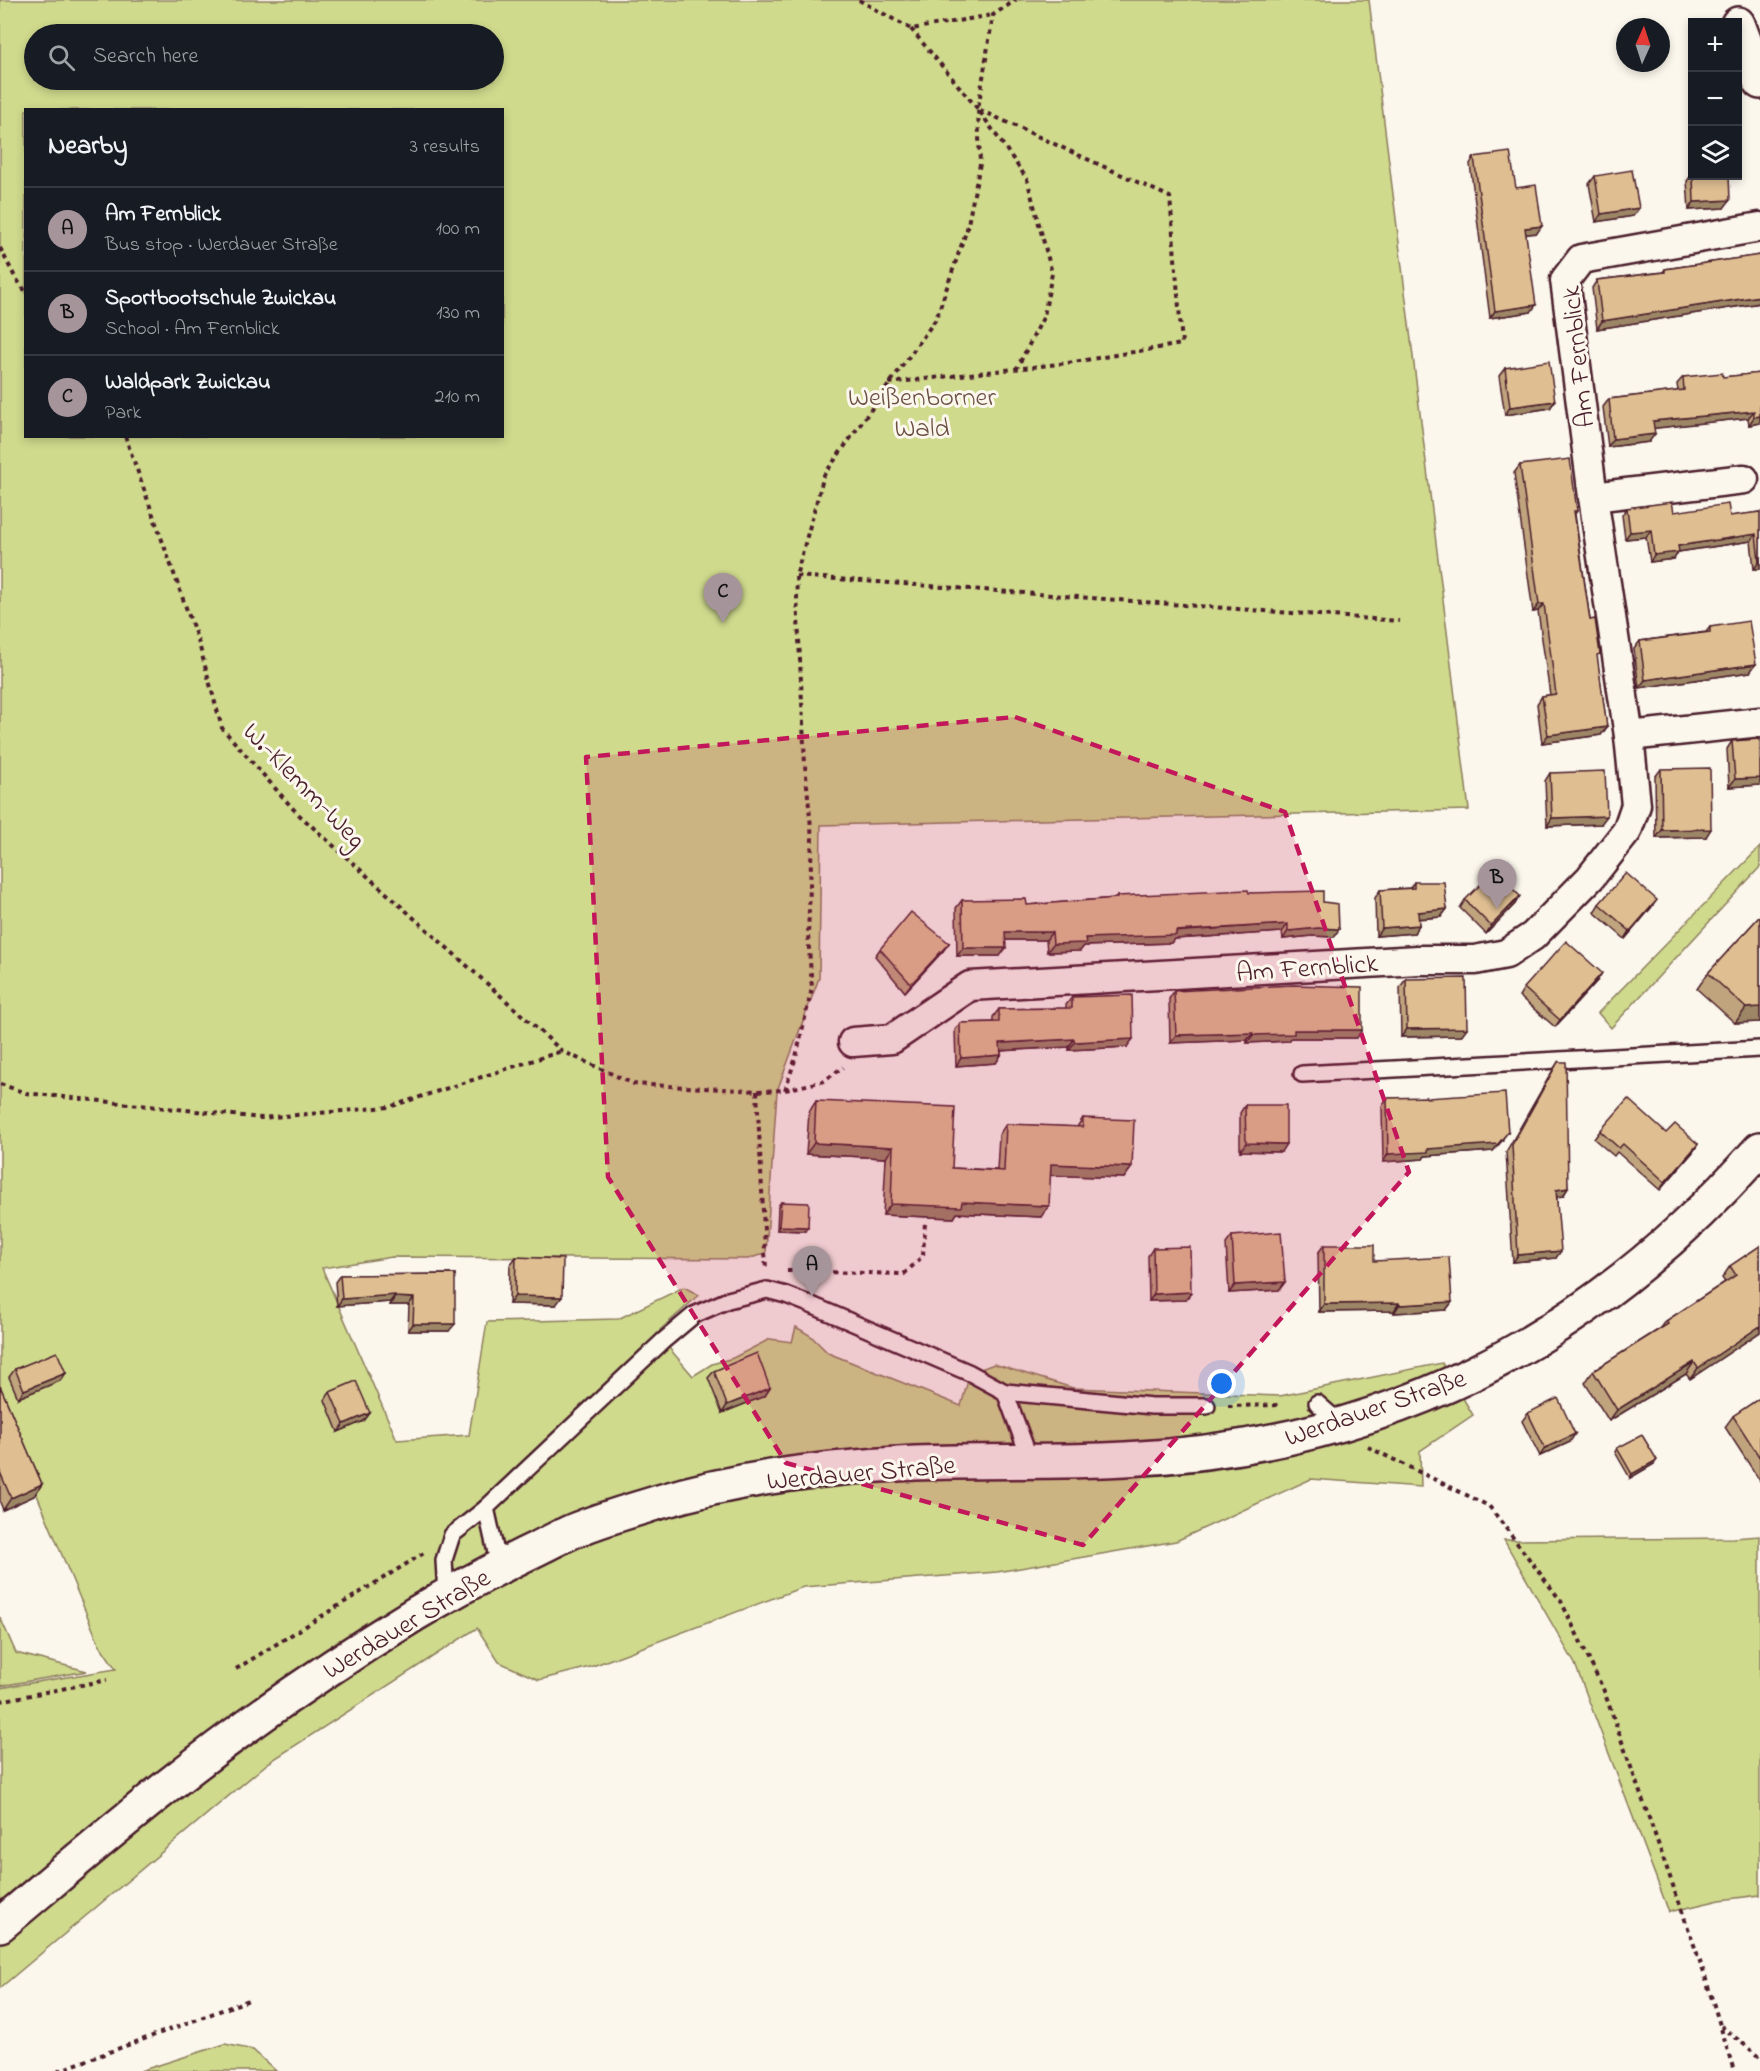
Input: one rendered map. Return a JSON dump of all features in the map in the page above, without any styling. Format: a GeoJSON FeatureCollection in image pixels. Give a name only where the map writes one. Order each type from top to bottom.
{"type":"FeatureCollection","features":[{"type":"Feature","properties":{"kind":"main road"},"geometry":{"type":"LineString","coordinates":[[1728,0],[1735,18]]}},
{"type":"Feature","properties":{"kind":"main road"},"geometry":{"type":"LineString","coordinates":[[1742,36],[1760,82]]}},
{"type":"Feature","properties":{"kind":"main road","name":"Werdauer Straße"},"geometry":{"type":"LineString","coordinates":[[0,1925],[170,1784],[282,1701],[362,1647],[446,1595],[580,1528],[665,1500],[747,1482],[844,1468],[918,1463],[1127,1459],[1209,1453],[1282,1441],[1342,1425],[1420,1398],[1494,1365],[1562,1325],[1615,1287],[1679,1233],[1760,1149]]}},
{"type":"Feature","properties":{"kind":"street","name":"Am Fernblick"},"geometry":{"type":"LineString","coordinates":[[862,1041],[892,1039],[970,986],[1418,960],[1474,960],[1506,954],[1533,936],[1590,878],[1627,831],[1636,805],[1629,736],[1593,497],[1565,280],[1581,259],[1760,227]]}},
{"type":"Feature","properties":{"kind":"street"},"geometry":{"type":"LineString","coordinates":[[1593,497],[1744,479]]}},
{"type":"Feature","properties":{"kind":"street"},"geometry":{"type":"LineString","coordinates":[[1629,736],[1760,722]]}},
{"type":"Feature","properties":{"kind":"lane"},"geometry":{"type":"LineString","coordinates":[[1302,1074],[1760,1049]]}},
{"type":"Feature","properties":{"kind":"lane"},"geometry":{"type":"LineString","coordinates":[[446,1595],[444,1560],[452,1535],[486,1508],[663,1341],[694,1315],[728,1300],[767,1290],[809,1304],[970,1373],[1005,1392],[1152,1406],[1207,1406]]}},
{"type":"Feature","properties":{"kind":"lane"},"geometry":{"type":"LineString","coordinates":[[1005,1392],[1031,1462]]}},
{"type":"Feature","properties":{"kind":"lane"},"geometry":{"type":"LineString","coordinates":[[1317,1403],[1342,1425]]}},
{"type":"Feature","properties":{"kind":"lane"},"geometry":{"type":"LineString","coordinates":[[486,1508],[500,1566]]}},
{"type":"Feature","properties":{"kind":"path"},"geometry":{"type":"LineString","coordinates":[[859,0],[911,29],[978,109],[1027,179],[1052,273],[1044,316],[1017,368]]}},
{"type":"Feature","properties":{"kind":"path"},"geometry":{"type":"LineString","coordinates":[[911,29],[993,15],[1016,0]]}},
{"type":"Feature","properties":{"kind":"path"},"geometry":{"type":"LineString","coordinates":[[785,1090],[796,1057],[812,988],[808,935],[813,838],[805,765],[796,576],[824,475],[936,319],[967,229],[980,164],[978,109],[993,15]]}},
{"type":"Feature","properties":{"kind":"path"},"geometry":{"type":"LineString","coordinates":[[889,383],[1067,363],[1182,344],[1170,197],[978,109]]}},
{"type":"Feature","properties":{"kind":"path"},"geometry":{"type":"LineString","coordinates":[[0,248],[15,278],[24,289]]}},
{"type":"Feature","properties":{"kind":"path","name":"W.-Klemm-Weg"},"geometry":{"type":"LineString","coordinates":[[126,438],[199,644],[222,728],[296,812],[562,1051],[634,1084],[785,1090],[824,1081],[837,1072],[862,1041]]}},
{"type":"Feature","properties":{"kind":"path"},"geometry":{"type":"LineString","coordinates":[[796,576],[1399,621]]}},
{"type":"Feature","properties":{"kind":"path"},"geometry":{"type":"LineString","coordinates":[[0,1084],[26,1093],[261,1118],[389,1107],[562,1051]]}},
{"type":"Feature","properties":{"kind":"path"},"geometry":{"type":"LineString","coordinates":[[757,1090],[766,1271],[904,1274],[922,1256],[925,1222]]}},
{"type":"Feature","properties":{"kind":"path"},"geometry":{"type":"LineString","coordinates":[[1207,1406],[1317,1403]]}},
{"type":"Feature","properties":{"kind":"path"},"geometry":{"type":"LineString","coordinates":[[1342,1425],[1367,1447],[1489,1506],[1561,1601],[1604,1691],[1704,1973],[1734,2071]]}},
{"type":"Feature","properties":{"kind":"path"},"geometry":{"type":"LineString","coordinates":[[236,1669],[452,1535]]}},
{"type":"Feature","properties":{"kind":"path"},"geometry":{"type":"LineString","coordinates":[[0,1701],[107,1680]]}},
{"type":"Feature","properties":{"kind":"path"},"geometry":{"type":"LineString","coordinates":[[58,2071],[249,2001]]}},
{"type":"Feature","properties":{"kind":"path"},"geometry":{"type":"LineString","coordinates":[[1720,2025],[1760,2057]]}},
{"type":"Feature","properties":{"kind":"highlighted area"},"geometry":{"type":"Polygon","coordinates":[[[1015,717],[1285,812],[1409,1172],[1083,1545],[786,1463],[608,1177],[586,757],[1015,717]]]}},
{"type":"Feature","properties":{"kind":"green space","name":"Weißenborner Wald"},"geometry":{"type":"Polygon","coordinates":[[[0,0],[1369,0],[1469,810],[821,825],[819,978],[777,1091],[766,1253],[748,1259],[392,1257],[322,1268],[397,1440],[469,1435],[487,1322],[618,1319],[684,1287],[699,1295],[660,1330],[663,1341],[693,1376],[712,1364],[733,1358],[770,1339],[792,1342],[796,1327],[811,1336],[828,1353],[961,1406],[970,1373],[994,1364],[1073,1388],[1280,1396],[1442,1363],[1473,1415],[1420,1451],[1421,1487],[1311,1479],[1176,1541],[997,1572],[803,1587],[590,1667],[539,1680],[499,1662],[477,1628],[268,1763],[0,1988],[0,1688],[116,1669],[99,1644],[0,1406],[0,0]]]}},
{"type":"Feature","properties":{"kind":"green space"},"geometry":{"type":"Polygon","coordinates":[[[1760,847],[1760,867],[1611,1028],[1598,1013],[1760,847]]]}},
{"type":"Feature","properties":{"kind":"green space"},"geometry":{"type":"Polygon","coordinates":[[[1760,1536],[1760,1895],[1720,1900],[1669,1912],[1575,1664],[1504,1540],[1760,1536]]]}},
{"type":"Feature","properties":{"kind":"green space"},"geometry":{"type":"Polygon","coordinates":[[[0,1617],[16,1653],[87,1671],[0,1686],[0,1617]]]}},
{"type":"Feature","properties":{"kind":"green space"},"geometry":{"type":"Polygon","coordinates":[[[225,2044],[253,2050],[276,2071],[140,2071],[225,2044]]]}},
{"type":"Feature","properties":{"kind":"building"},"geometry":{"type":"Polygon","coordinates":[[[1510,152],[1516,188],[1536,185],[1542,226],[1525,228],[1536,305],[1495,311],[1474,157],[1510,152]]]}},
{"type":"Feature","properties":{"kind":"building"},"geometry":{"type":"Polygon","coordinates":[[[1632,170],[1639,208],[1601,214],[1595,176],[1632,170]]]}},
{"type":"Feature","properties":{"kind":"building"},"geometry":{"type":"Polygon","coordinates":[[[1693,180],[1729,180],[1730,200],[1694,202],[1693,180]]]}},
{"type":"Feature","properties":{"kind":"building"},"geometry":{"type":"Polygon","coordinates":[[[1760,255],[1760,296],[1602,321],[1597,280],[1665,272],[1665,269],[1760,255]]]}},
{"type":"Feature","properties":{"kind":"building"},"geometry":{"type":"Polygon","coordinates":[[[1549,361],[1555,401],[1510,407],[1505,368],[1549,361]]]}},
{"type":"Feature","properties":{"kind":"building"},"geometry":{"type":"Polygon","coordinates":[[[1722,373],[1723,377],[1760,373],[1760,416],[1754,417],[1754,411],[1653,421],[1655,434],[1613,439],[1609,399],[1684,390],[1683,377],[1722,373]]]}},
{"type":"Feature","properties":{"kind":"building"},"geometry":{"type":"Polygon","coordinates":[[[1570,459],[1577,511],[1574,511],[1590,620],[1595,619],[1600,654],[1597,655],[1607,727],[1548,735],[1542,696],[1556,694],[1544,604],[1539,604],[1520,465],[1570,459]]]}},
{"type":"Feature","properties":{"kind":"building"},"geometry":{"type":"Polygon","coordinates":[[[1672,502],[1674,512],[1728,504],[1730,516],[1760,512],[1760,562],[1756,534],[1678,546],[1679,552],[1654,555],[1651,530],[1630,532],[1627,508],[1672,502]]]}},
{"type":"Feature","properties":{"kind":"building"},"geometry":{"type":"Polygon","coordinates":[[[1749,621],[1756,664],[1645,680],[1640,641],[1710,632],[1710,627],[1749,621]]]}},
{"type":"Feature","properties":{"kind":"building"},"geometry":{"type":"Polygon","coordinates":[[[1760,739],[1760,778],[1735,779],[1732,741],[1760,739]]]}},
{"type":"Feature","properties":{"kind":"building"},"geometry":{"type":"Polygon","coordinates":[[[1710,768],[1711,829],[1662,830],[1661,769],[1710,768]]]}},
{"type":"Feature","properties":{"kind":"building"},"geometry":{"type":"Polygon","coordinates":[[[1605,771],[1607,816],[1552,818],[1550,773],[1605,771]]]}},
{"type":"Feature","properties":{"kind":"building"},"geometry":{"type":"Polygon","coordinates":[[[1494,871],[1520,896],[1491,926],[1465,900],[1494,871]]]}},
{"type":"Feature","properties":{"kind":"building"},"geometry":{"type":"Polygon","coordinates":[[[1626,873],[1657,900],[1630,931],[1599,904],[1626,873]]]}},
{"type":"Feature","properties":{"kind":"building"},"geometry":{"type":"Polygon","coordinates":[[[1414,882],[1444,882],[1447,909],[1418,912],[1419,925],[1382,928],[1380,890],[1414,888],[1414,882]]]}},
{"type":"Feature","properties":{"kind":"building"},"geometry":{"type":"Polygon","coordinates":[[[1248,890],[1249,893],[1323,891],[1323,902],[1338,904],[1339,929],[1318,928],[1288,931],[1288,924],[1176,931],[1176,935],[1085,938],[1086,943],[1053,944],[1052,932],[1005,932],[1006,948],[963,948],[962,900],[1026,899],[1027,905],[1117,898],[1117,896],[1248,890]]]}},
{"type":"Feature","properties":{"kind":"building"},"geometry":{"type":"Polygon","coordinates":[[[911,912],[949,943],[911,984],[880,949],[911,912]]]}},
{"type":"Feature","properties":{"kind":"building"},"geometry":{"type":"Polygon","coordinates":[[[1760,916],[1760,1007],[1746,1008],[1708,973],[1760,916]]]}},
{"type":"Feature","properties":{"kind":"building"},"geometry":{"type":"Polygon","coordinates":[[[1566,941],[1602,973],[1560,1020],[1524,988],[1566,941]]]}},
{"type":"Feature","properties":{"kind":"building"},"geometry":{"type":"Polygon","coordinates":[[[1466,978],[1467,1028],[1407,1029],[1406,979],[1466,978]]]}},
{"type":"Feature","properties":{"kind":"building"},"geometry":{"type":"Polygon","coordinates":[[[1293,985],[1362,987],[1362,1030],[1294,1030],[1294,1034],[1176,1035],[1174,991],[1293,985]]]}},
{"type":"Feature","properties":{"kind":"building"},"geometry":{"type":"Polygon","coordinates":[[[1132,995],[1133,1039],[1000,1043],[1001,1055],[961,1058],[960,1023],[999,1022],[999,1009],[1072,1008],[1072,997],[1132,995]]]}},
{"type":"Feature","properties":{"kind":"building"},"geometry":{"type":"Polygon","coordinates":[[[1558,1062],[1566,1062],[1568,1188],[1556,1190],[1561,1251],[1518,1255],[1512,1145],[1558,1062]]]}},
{"type":"Feature","properties":{"kind":"building"},"geometry":{"type":"Polygon","coordinates":[[[1505,1093],[1508,1132],[1498,1144],[1388,1154],[1387,1098],[1505,1093]]]}},
{"type":"Feature","properties":{"kind":"building"},"geometry":{"type":"Polygon","coordinates":[[[1628,1099],[1666,1133],[1675,1124],[1698,1144],[1665,1182],[1623,1144],[1619,1148],[1600,1131],[1628,1099]]]}},
{"type":"Feature","properties":{"kind":"building"},"geometry":{"type":"Polygon","coordinates":[[[816,1101],[955,1107],[952,1168],[1004,1171],[1006,1124],[1083,1127],[1083,1118],[1134,1120],[1132,1167],[1051,1164],[1049,1206],[962,1202],[961,1207],[891,1204],[893,1147],[814,1143],[816,1101]]]}},
{"type":"Feature","properties":{"kind":"building"},"geometry":{"type":"Polygon","coordinates":[[[1245,1105],[1286,1105],[1286,1144],[1246,1143],[1245,1105]]]}},
{"type":"Feature","properties":{"kind":"building"},"geometry":{"type":"Polygon","coordinates":[[[781,1202],[809,1203],[808,1227],[779,1226],[781,1202]]]}},
{"type":"Feature","properties":{"kind":"building"},"geometry":{"type":"Polygon","coordinates":[[[1281,1232],[1285,1282],[1235,1285],[1232,1236],[1281,1232]]]}},
{"type":"Feature","properties":{"kind":"building"},"geometry":{"type":"Polygon","coordinates":[[[1324,1245],[1374,1245],[1374,1261],[1449,1257],[1452,1302],[1399,1305],[1399,1303],[1324,1304],[1324,1245]]]}},
{"type":"Feature","properties":{"kind":"building"},"geometry":{"type":"Polygon","coordinates":[[[1760,1246],[1760,1326],[1698,1368],[1694,1362],[1617,1410],[1593,1371],[1668,1324],[1666,1321],[1736,1275],[1730,1266],[1760,1246]]]}},
{"type":"Feature","properties":{"kind":"building"},"geometry":{"type":"Polygon","coordinates":[[[1190,1247],[1191,1292],[1154,1294],[1153,1248],[1190,1247]]]}},
{"type":"Feature","properties":{"kind":"building"},"geometry":{"type":"Polygon","coordinates":[[[516,1257],[563,1259],[562,1297],[515,1296],[516,1257]]]}},
{"type":"Feature","properties":{"kind":"building"},"geometry":{"type":"Polygon","coordinates":[[[455,1274],[455,1324],[413,1324],[414,1298],[395,1297],[395,1295],[342,1299],[340,1275],[455,1274]]]}},
{"type":"Feature","properties":{"kind":"building"},"geometry":{"type":"Polygon","coordinates":[[[57,1352],[66,1373],[24,1390],[15,1369],[57,1352]]]}},
{"type":"Feature","properties":{"kind":"building"},"geometry":{"type":"Polygon","coordinates":[[[757,1353],[770,1388],[727,1405],[714,1371],[757,1353]]]}},
{"type":"Feature","properties":{"kind":"building"},"geometry":{"type":"Polygon","coordinates":[[[356,1381],[370,1413],[344,1424],[330,1392],[356,1381]]]}},
{"type":"Feature","properties":{"kind":"building"},"geometry":{"type":"Polygon","coordinates":[[[0,1386],[42,1484],[11,1498],[0,1472],[0,1386]]]}},
{"type":"Feature","properties":{"kind":"building"},"geometry":{"type":"Polygon","coordinates":[[[1558,1398],[1575,1434],[1545,1448],[1528,1413],[1558,1398]]]}},
{"type":"Feature","properties":{"kind":"building"},"geometry":{"type":"Polygon","coordinates":[[[1760,1398],[1760,1458],[1733,1416],[1760,1398]]]}},
{"type":"Feature","properties":{"kind":"building"},"geometry":{"type":"Polygon","coordinates":[[[1642,1435],[1657,1460],[1632,1474],[1617,1448],[1642,1435]]]}},
{"type":"Feature","properties":{"kind":"place","name":"Waldpark Zwickau"},"geometry":{"type":"Point","coordinates":[723,623]}},
{"type":"Feature","properties":{"kind":"place","name":"Sportbootschule Zwickau"},"geometry":{"type":"Point","coordinates":[1497,909]}},
{"type":"Feature","properties":{"kind":"place","name":"Am Fernblick"},"geometry":{"type":"Point","coordinates":[812,1296]}}]}
